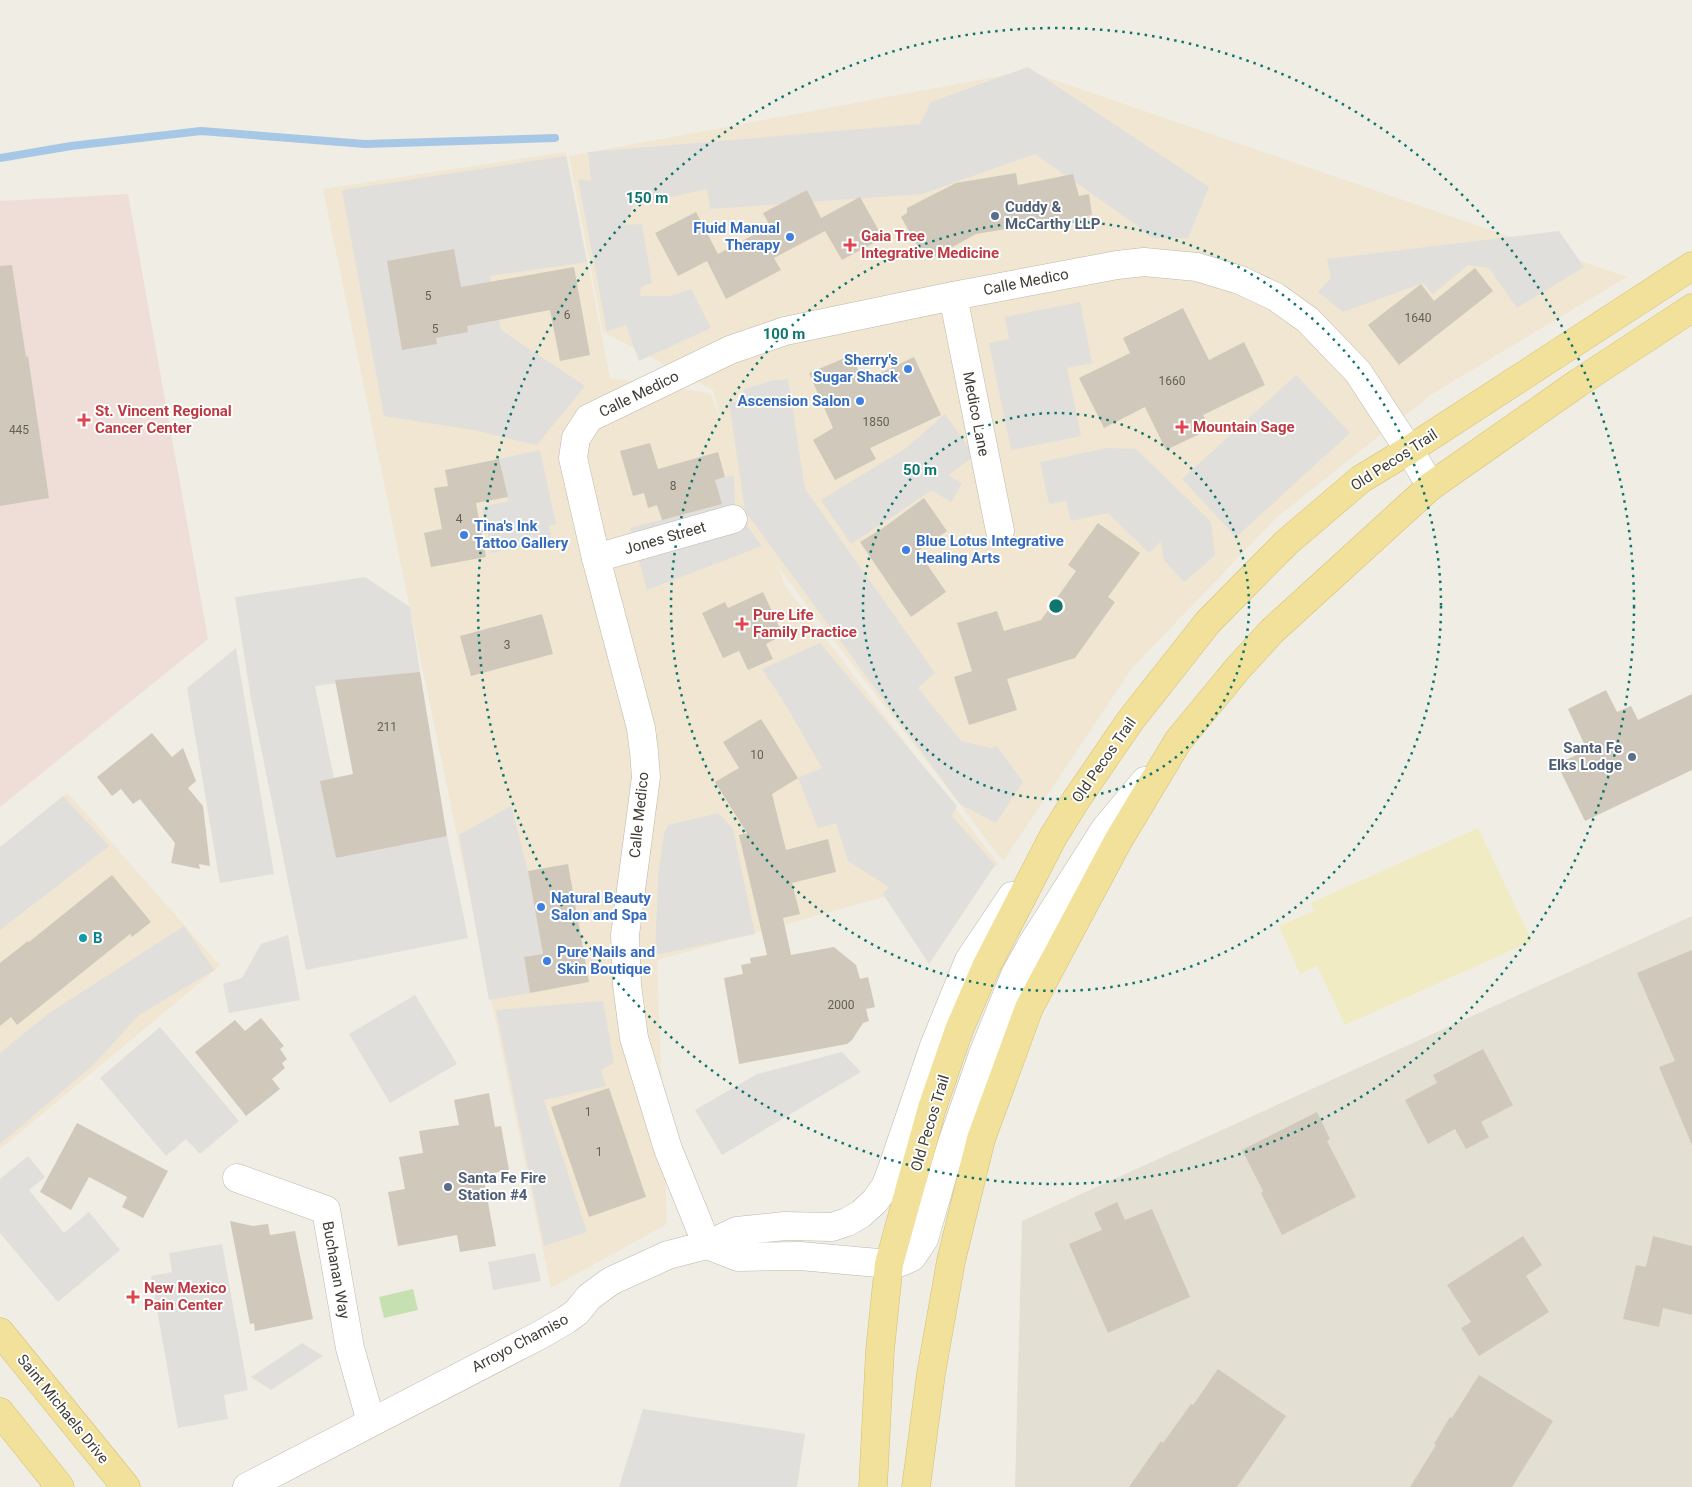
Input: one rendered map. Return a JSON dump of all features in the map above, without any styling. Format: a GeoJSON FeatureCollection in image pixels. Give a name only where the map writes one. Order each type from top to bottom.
{"type":"FeatureCollection","features":[{"type":"Feature","properties":{"kind":"main road","name":"Old Pecos Trail"},"geometry":{"type":"LineString","coordinates":[[873,1487],[880,1350],[889,1264],[932,1108],[959,1030],[986,967],[1052,837],[1076,800],[1130,721],[1208,622],[1286,543],[1361,479],[1409,450],[1692,266]]}},
{"type":"Feature","properties":{"kind":"main road"},"geometry":{"type":"LineString","coordinates":[[916,1487],[931,1374],[950,1270],[981,1139],[1029,1008],[1118,842],[1178,741],[1239,667],[1272,631],[1431,486],[1578,383],[1692,308]]}},
{"type":"Feature","properties":{"kind":"main road","name":"Saint Michaels Drive"},"geometry":{"type":"LineString","coordinates":[[0,1332],[126,1487]]}},
{"type":"Feature","properties":{"kind":"main road"},"geometry":{"type":"LineString","coordinates":[[0,1412],[60,1487]]}},
{"type":"Feature","properties":{"kind":"street","name":"Calle Medico"},"geometry":{"type":"LineString","coordinates":[[708,1245],[668,1149],[634,1038],[627,985],[625,935],[646,778],[641,728],[596,558],[572,458],[576,438],[589,418],[730,350],[785,331],[953,296],[1117,265],[1144,262],[1197,267],[1240,280],[1276,297],[1308,320],[1358,372],[1431,486]]}},
{"type":"Feature","properties":{"kind":"street","name":"Medico Lane"},"geometry":{"type":"LineString","coordinates":[[953,296],[1000,531]]}},
{"type":"Feature","properties":{"kind":"street","name":"Jones Street"},"geometry":{"type":"LineString","coordinates":[[596,558],[733,518]]}},
{"type":"Feature","properties":{"kind":"street"},"geometry":{"type":"LineString","coordinates":[[708,1245],[738,1257],[800,1256],[889,1264],[901,1262],[912,1257],[924,1239],[952,1143],[983,1054],[1015,976],[1032,944],[1105,828],[1178,741]]}},
{"type":"Feature","properties":{"kind":"street","name":"Arroyo Chamiso"},"geometry":{"type":"LineString","coordinates":[[247,1487],[566,1320],[577,1312],[589,1297],[611,1281],[668,1255],[708,1245],[737,1231],[785,1226],[832,1227],[847,1222],[861,1214],[875,1201],[885,1187],[892,1172],[934,1046],[968,960],[1052,837]]}},
{"type":"Feature","properties":{"kind":"street","name":"Buchanan Way"},"geometry":{"type":"LineString","coordinates":[[237,1178],[326,1210],[350,1348],[371,1422]]}},
{"type":"Feature","properties":{"kind":"shaded area"},"geometry":{"type":"Polygon","coordinates":[[[1028,67],[1209,187],[1188,238],[1152,238],[1035,154],[922,194],[710,209],[707,189],[634,205],[624,225],[642,224],[652,283],[641,287],[640,296],[671,296],[691,289],[711,328],[639,361],[626,325],[607,331],[578,179],[591,181],[588,152],[920,124],[931,102],[1028,67]]]}},
{"type":"Feature","properties":{"kind":"shaded area"},"geometry":{"type":"Polygon","coordinates":[[[1028,71],[1627,277],[1432,394],[1277,517],[1132,668],[1003,861],[778,567],[785,586],[999,865],[657,960],[667,1224],[551,1288],[323,189],[566,152],[610,378],[710,393],[722,423],[713,390],[603,332],[569,156],[1028,71]]]}},
{"type":"Feature","properties":{"kind":"shaded area"},"geometry":{"type":"Polygon","coordinates":[[[566,156],[587,262],[490,276],[501,330],[585,386],[537,445],[473,430],[384,416],[342,190],[566,156]]]}},
{"type":"Feature","properties":{"kind":"shaded area","name":"St. Vincent Regional Cancer Center"},"geometry":{"type":"Polygon","coordinates":[[[128,194],[208,639],[0,807],[0,201],[128,194]]]}},
{"type":"Feature","properties":{"kind":"shaded area"},"geometry":{"type":"Polygon","coordinates":[[[1559,231],[1584,267],[1517,308],[1489,268],[1468,265],[1433,294],[1423,283],[1343,312],[1318,292],[1331,278],[1327,259],[1559,231]]]}},
{"type":"Feature","properties":{"kind":"shaded area"},"geometry":{"type":"Polygon","coordinates":[[[1080,302],[1092,363],[1067,368],[1081,436],[1011,450],[989,343],[1009,339],[1005,317],[1080,302]]]}},
{"type":"Feature","properties":{"kind":"shaded area"},"geometry":{"type":"Polygon","coordinates":[[[1296,375],[1350,433],[1236,537],[1182,479],[1296,375]]]}},
{"type":"Feature","properties":{"kind":"shaded area"},"geometry":{"type":"Polygon","coordinates":[[[788,379],[805,489],[935,673],[918,688],[961,741],[991,748],[997,746],[1023,782],[996,823],[960,804],[745,511],[729,402],[745,403],[744,389],[771,381],[788,379]]]}},
{"type":"Feature","properties":{"kind":"shaded area"},"geometry":{"type":"Polygon","coordinates":[[[945,414],[975,456],[948,475],[962,484],[951,502],[932,490],[851,544],[821,500],[905,449],[945,414]]]}},
{"type":"Feature","properties":{"kind":"shaded area"},"geometry":{"type":"Polygon","coordinates":[[[1108,448],[1136,449],[1211,522],[1215,555],[1184,582],[1164,560],[1161,541],[1149,553],[1108,513],[1071,521],[1066,501],[1049,504],[1040,462],[1108,448]]]}},
{"type":"Feature","properties":{"kind":"shaded area"},"geometry":{"type":"Polygon","coordinates":[[[540,450],[556,524],[549,526],[552,540],[492,553],[482,507],[508,501],[499,459],[540,450]]]}},
{"type":"Feature","properties":{"kind":"shaded area"},"geometry":{"type":"Polygon","coordinates":[[[734,475],[735,509],[762,546],[647,590],[630,528],[721,504],[715,480],[734,475]]]}},
{"type":"Feature","properties":{"kind":"shaded area"},"geometry":{"type":"Polygon","coordinates":[[[365,577],[410,607],[420,672],[315,686],[334,778],[320,781],[447,836],[468,938],[306,970],[251,699],[235,597],[365,577]]]}},
{"type":"Feature","properties":{"kind":"shaded area"},"geometry":{"type":"Polygon","coordinates":[[[820,643],[957,806],[952,816],[995,865],[929,964],[883,894],[889,887],[848,861],[836,823],[818,828],[798,778],[822,768],[784,702],[762,669],[820,643]]]}},
{"type":"Feature","properties":{"kind":"shaded area"},"geometry":{"type":"Polygon","coordinates":[[[236,648],[274,874],[220,883],[187,688],[236,648]]]}},
{"type":"Feature","properties":{"kind":"shaded area"},"geometry":{"type":"Polygon","coordinates":[[[68,793],[220,966],[0,1149],[0,848],[68,793]]]}},
{"type":"Feature","properties":{"kind":"shaded area"},"geometry":{"type":"Polygon","coordinates":[[[63,796],[109,846],[0,930],[0,847],[63,796]]]}},
{"type":"Feature","properties":{"kind":"shaded area"},"geometry":{"type":"Polygon","coordinates":[[[511,806],[528,871],[543,954],[524,958],[530,993],[489,1000],[459,835],[511,806]]]}},
{"type":"Feature","properties":{"kind":"shaded area"},"geometry":{"type":"Polygon","coordinates":[[[718,813],[733,829],[755,934],[655,955],[658,876],[664,834],[668,825],[718,813]]]}},
{"type":"Feature","properties":{"kind":"shaded area"},"geometry":{"type":"Polygon","coordinates":[[[1692,916],[1692,1487],[1015,1487],[1022,1221],[1692,916]]]}},
{"type":"Feature","properties":{"kind":"shaded area"},"geometry":{"type":"Polygon","coordinates":[[[184,926],[214,970],[139,1015],[93,1065],[0,1144],[0,1053],[48,1014],[184,926]]]}},
{"type":"Feature","properties":{"kind":"shaded area"},"geometry":{"type":"Polygon","coordinates":[[[288,935],[300,1000],[229,1013],[223,984],[242,978],[261,944],[288,935]]]}},
{"type":"Feature","properties":{"kind":"shaded area"},"geometry":{"type":"Polygon","coordinates":[[[415,995],[457,1064],[390,1103],[349,1034],[415,995]]]}},
{"type":"Feature","properties":{"kind":"shaded area"},"geometry":{"type":"Polygon","coordinates":[[[603,1001],[614,1063],[601,1070],[606,1086],[544,1100],[587,1232],[544,1246],[496,1010],[603,1001]]]}},
{"type":"Feature","properties":{"kind":"shaded area"},"geometry":{"type":"Polygon","coordinates":[[[160,1027],[239,1121],[200,1154],[186,1139],[166,1156],[100,1078],[160,1027]]]}},
{"type":"Feature","properties":{"kind":"shaded area"},"geometry":{"type":"Polygon","coordinates":[[[842,1052],[861,1072],[722,1155],[695,1110],[757,1074],[842,1052]]]}},
{"type":"Feature","properties":{"kind":"shaded area"},"geometry":{"type":"Polygon","coordinates":[[[28,1156],[45,1177],[29,1190],[64,1233],[89,1212],[120,1250],[58,1302],[0,1233],[0,1179],[28,1156]]]}},
{"type":"Feature","properties":{"kind":"shaded area"},"geometry":{"type":"Polygon","coordinates":[[[222,1244],[248,1390],[224,1395],[228,1419],[178,1428],[151,1276],[172,1272],[169,1253],[222,1244]]]}},
{"type":"Feature","properties":{"kind":"shaded area"},"geometry":{"type":"Polygon","coordinates":[[[535,1253],[541,1281],[493,1290],[488,1262],[535,1253]]]}},
{"type":"Feature","properties":{"kind":"shaded area"},"geometry":{"type":"Polygon","coordinates":[[[302,1343],[323,1356],[271,1390],[251,1377],[302,1343]]]}},
{"type":"Feature","properties":{"kind":"shaded area"},"geometry":{"type":"Polygon","coordinates":[[[643,1409],[805,1434],[797,1487],[619,1487],[643,1409]]]}},
{"type":"Feature","properties":{"kind":"green space"},"geometry":{"type":"Polygon","coordinates":[[[413,1289],[418,1310],[384,1318],[379,1297],[413,1289]]]}},
{"type":"Feature","properties":{"kind":"sand"},"geometry":{"type":"Polygon","coordinates":[[[1478,828],[1532,941],[1345,1025],[1317,966],[1300,974],[1279,926],[1314,911],[1311,903],[1478,828]]]}},
{"type":"Feature","properties":{"kind":"building","name":"Cuddy & McCarthy LLP"},"geometry":{"type":"Polygon","coordinates":[[[1016,173],[1018,185],[1073,174],[1079,196],[1089,194],[1092,215],[976,234],[931,259],[924,248],[920,250],[901,217],[907,213],[907,208],[956,183],[1016,173]]]}},
{"type":"Feature","properties":{"kind":"building"},"geometry":{"type":"Polygon","coordinates":[[[807,190],[821,218],[860,197],[883,238],[842,260],[825,231],[774,258],[781,270],[726,299],[707,261],[678,276],[655,233],[696,212],[718,254],[770,226],[763,213],[807,190]]]}},
{"type":"Feature","properties":{"kind":"building"},"geometry":{"type":"Polygon","coordinates":[[[454,249],[461,287],[574,267],[590,355],[560,361],[550,310],[467,326],[468,332],[436,338],[437,344],[402,350],[387,261],[454,249]]]}},
{"type":"Feature","properties":{"kind":"building"},"geometry":{"type":"Polygon","coordinates":[[[12,265],[26,357],[28,356],[49,498],[0,506],[0,266],[12,265]]]}},
{"type":"Feature","properties":{"kind":"building"},"geometry":{"type":"Polygon","coordinates":[[[1475,268],[1493,291],[1399,365],[1368,325],[1421,284],[1434,301],[1475,268]]]}},
{"type":"Feature","properties":{"kind":"building"},"geometry":{"type":"Polygon","coordinates":[[[1183,308],[1209,360],[1244,342],[1265,385],[1203,415],[1210,429],[1166,450],[1145,407],[1104,428],[1079,378],[1130,353],[1123,338],[1183,308]]]}},
{"type":"Feature","properties":{"kind":"building"},"geometry":{"type":"Polygon","coordinates":[[[852,355],[863,381],[914,357],[941,415],[870,448],[876,459],[835,480],[813,440],[833,428],[809,373],[852,355]]]}},
{"type":"Feature","properties":{"kind":"building"},"geometry":{"type":"Polygon","coordinates":[[[650,443],[658,469],[718,452],[725,477],[715,480],[722,504],[662,520],[657,505],[648,508],[644,493],[633,496],[620,451],[650,443]]]}},
{"type":"Feature","properties":{"kind":"building"},"geometry":{"type":"Polygon","coordinates":[[[499,459],[508,497],[476,503],[486,557],[431,567],[424,533],[442,529],[434,488],[448,486],[445,470],[499,459]]]}},
{"type":"Feature","properties":{"kind":"building"},"geometry":{"type":"Polygon","coordinates":[[[924,498],[947,531],[918,551],[946,592],[911,617],[860,542],[924,498]]]}},
{"type":"Feature","properties":{"kind":"building"},"geometry":{"type":"Polygon","coordinates":[[[1098,523],[1140,553],[1108,597],[1115,602],[1075,658],[1007,679],[1017,710],[969,725],[954,677],[972,671],[957,623],[997,611],[1004,631],[1041,620],[1076,571],[1068,565],[1098,523]]]}},
{"type":"Feature","properties":{"kind":"building","name":"Pure Life Family Practice"},"geometry":{"type":"Polygon","coordinates":[[[763,592],[783,635],[766,644],[773,659],[748,670],[739,651],[723,658],[702,613],[725,602],[728,608],[763,592]]]}},
{"type":"Feature","properties":{"kind":"building"},"geometry":{"type":"Polygon","coordinates":[[[542,614],[553,654],[471,676],[460,636],[542,614]]]}},
{"type":"Feature","properties":{"kind":"building"},"geometry":{"type":"Polygon","coordinates":[[[420,672],[447,836],[336,858],[320,781],[353,774],[335,680],[420,672]]]}},
{"type":"Feature","properties":{"kind":"building","name":"Santa Fe Elks Lodge"},"geometry":{"type":"Polygon","coordinates":[[[1606,690],[1617,712],[1631,706],[1638,720],[1692,694],[1692,770],[1585,821],[1557,764],[1587,750],[1568,709],[1606,690]]]}},
{"type":"Feature","properties":{"kind":"building"},"geometry":{"type":"Polygon","coordinates":[[[761,719],[798,778],[772,794],[786,850],[828,839],[836,872],[792,883],[800,914],[783,918],[791,955],[834,947],[856,965],[860,979],[868,977],[875,1007],[866,1009],[869,1021],[863,1023],[852,1040],[847,1044],[739,1064],[724,978],[743,974],[741,965],[751,963],[750,958],[767,955],[739,835],[747,833],[715,782],[739,768],[723,742],[761,719]]]}},
{"type":"Feature","properties":{"kind":"building"},"geometry":{"type":"Polygon","coordinates":[[[152,733],[172,757],[183,748],[196,781],[188,788],[203,806],[210,866],[199,864],[200,869],[171,863],[175,843],[140,799],[133,804],[121,789],[112,796],[97,777],[152,733]]]}},
{"type":"Feature","properties":{"kind":"building"},"geometry":{"type":"Polygon","coordinates":[[[568,864],[589,982],[530,993],[524,957],[543,954],[528,871],[568,864]]]}},
{"type":"Feature","properties":{"kind":"building","name":"B"},"geometry":{"type":"Polygon","coordinates":[[[112,875],[151,922],[132,937],[130,934],[17,1025],[11,1017],[0,1026],[0,963],[112,875]]]}},
{"type":"Feature","properties":{"kind":"building"},"geometry":{"type":"Polygon","coordinates":[[[1692,950],[1692,1145],[1659,1067],[1675,1061],[1637,973],[1692,950]]]}},
{"type":"Feature","properties":{"kind":"building"},"geometry":{"type":"Polygon","coordinates":[[[261,1018],[284,1046],[280,1049],[287,1059],[282,1063],[285,1068],[272,1079],[280,1089],[246,1116],[195,1052],[235,1020],[245,1031],[261,1018]]]}},
{"type":"Feature","properties":{"kind":"building"},"geometry":{"type":"Polygon","coordinates":[[[1483,1049],[1513,1105],[1481,1122],[1489,1137],[1466,1149],[1455,1129],[1428,1144],[1405,1100],[1437,1083],[1433,1075],[1483,1049]]]}},
{"type":"Feature","properties":{"kind":"building"},"geometry":{"type":"Polygon","coordinates":[[[609,1088],[646,1197],[589,1217],[551,1107],[609,1088]]]}},
{"type":"Feature","properties":{"kind":"building"},"geometry":{"type":"Polygon","coordinates":[[[489,1093],[495,1127],[501,1126],[509,1170],[483,1175],[496,1246],[460,1252],[457,1235],[398,1246],[388,1192],[405,1189],[399,1157],[423,1153],[419,1131],[459,1125],[454,1100],[489,1093]]]}},
{"type":"Feature","properties":{"kind":"building"},"geometry":{"type":"Polygon","coordinates":[[[1317,1112],[1330,1139],[1327,1141],[1356,1197],[1282,1235],[1261,1193],[1263,1191],[1242,1150],[1317,1112]]]}},
{"type":"Feature","properties":{"kind":"building"},"geometry":{"type":"Polygon","coordinates":[[[77,1123],[168,1171],[143,1218],[122,1207],[127,1197],[89,1177],[71,1210],[40,1192],[77,1123]]]}},
{"type":"Feature","properties":{"kind":"building"},"geometry":{"type":"Polygon","coordinates":[[[1117,1202],[1125,1220],[1152,1209],[1190,1297],[1108,1333],[1069,1244],[1102,1230],[1094,1213],[1117,1202]]]}},
{"type":"Feature","properties":{"kind":"building"},"geometry":{"type":"Polygon","coordinates":[[[230,1221],[253,1226],[268,1224],[270,1235],[295,1231],[313,1319],[255,1331],[254,1323],[250,1324],[230,1221]]]}},
{"type":"Feature","properties":{"kind":"building"},"geometry":{"type":"Polygon","coordinates":[[[1523,1236],[1542,1265],[1526,1276],[1549,1312],[1479,1356],[1461,1328],[1471,1322],[1447,1285],[1523,1236]]]}},
{"type":"Feature","properties":{"kind":"building"},"geometry":{"type":"Polygon","coordinates":[[[1653,1236],[1692,1246],[1692,1315],[1663,1308],[1659,1327],[1623,1319],[1636,1265],[1646,1267],[1653,1236]]]}},
{"type":"Feature","properties":{"kind":"building"},"geometry":{"type":"Polygon","coordinates":[[[1218,1369],[1286,1416],[1237,1487],[1129,1487],[1161,1441],[1163,1443],[1218,1369]]]}},
{"type":"Feature","properties":{"kind":"building"},"geometry":{"type":"Polygon","coordinates":[[[1479,1375],[1553,1421],[1512,1487],[1410,1487],[1436,1445],[1434,1444],[1450,1417],[1452,1418],[1479,1375]]]}},
{"type":"Feature","properties":{"kind":"waterway"},"geometry":{"type":"LineString","coordinates":[[0,158],[71,146],[201,131],[365,144],[555,138]]}},
{"type":"Feature","properties":{"kind":"place","name":"Cuddy & McCarthy LLP"},"geometry":{"type":"Point","coordinates":[995,216]}},
{"type":"Feature","properties":{"kind":"place","name":"Fluid Manual Therapy"},"geometry":{"type":"Point","coordinates":[790,237]}},
{"type":"Feature","properties":{"kind":"place","name":"Gaia Tree Integrative Medicine"},"geometry":{"type":"Point","coordinates":[850,245]}},
{"type":"Feature","properties":{"kind":"place","name":"Sherry's Sugar Shack"},"geometry":{"type":"Point","coordinates":[908,369]}},
{"type":"Feature","properties":{"kind":"place","name":"Ascension Salon"},"geometry":{"type":"Point","coordinates":[860,401]}},
{"type":"Feature","properties":{"kind":"place","name":"St. Vincent Regional Cancer Center"},"geometry":{"type":"Point","coordinates":[84,420]}},
{"type":"Feature","properties":{"kind":"place","name":"Mountain Sage"},"geometry":{"type":"Point","coordinates":[1182,427]}},
{"type":"Feature","properties":{"kind":"place","name":"Tina's Ink Tattoo Gallery"},"geometry":{"type":"Point","coordinates":[464,535]}},
{"type":"Feature","properties":{"kind":"place","name":"Blue Lotus Integrative Healing Arts"},"geometry":{"type":"Point","coordinates":[906,550]}},
{"type":"Feature","properties":{"kind":"place","name":"Pure Life Family Practice"},"geometry":{"type":"Point","coordinates":[742,624]}},
{"type":"Feature","properties":{"kind":"place","name":"Santa Fe Elks Lodge"},"geometry":{"type":"Point","coordinates":[1632,757]}},
{"type":"Feature","properties":{"kind":"place","name":"Natural Beauty Salon and Spa"},"geometry":{"type":"Point","coordinates":[541,907]}},
{"type":"Feature","properties":{"kind":"place","name":"B"},"geometry":{"type":"Point","coordinates":[83,938]}},
{"type":"Feature","properties":{"kind":"place","name":"Pure Nails and Skin Boutique"},"geometry":{"type":"Point","coordinates":[547,961]}},
{"type":"Feature","properties":{"kind":"place","name":"Santa Fe Fire Station #4"},"geometry":{"type":"Point","coordinates":[448,1187]}},
{"type":"Feature","properties":{"kind":"place","name":"New Mexico Pain Center"},"geometry":{"type":"Point","coordinates":[133,1297]}}]}
